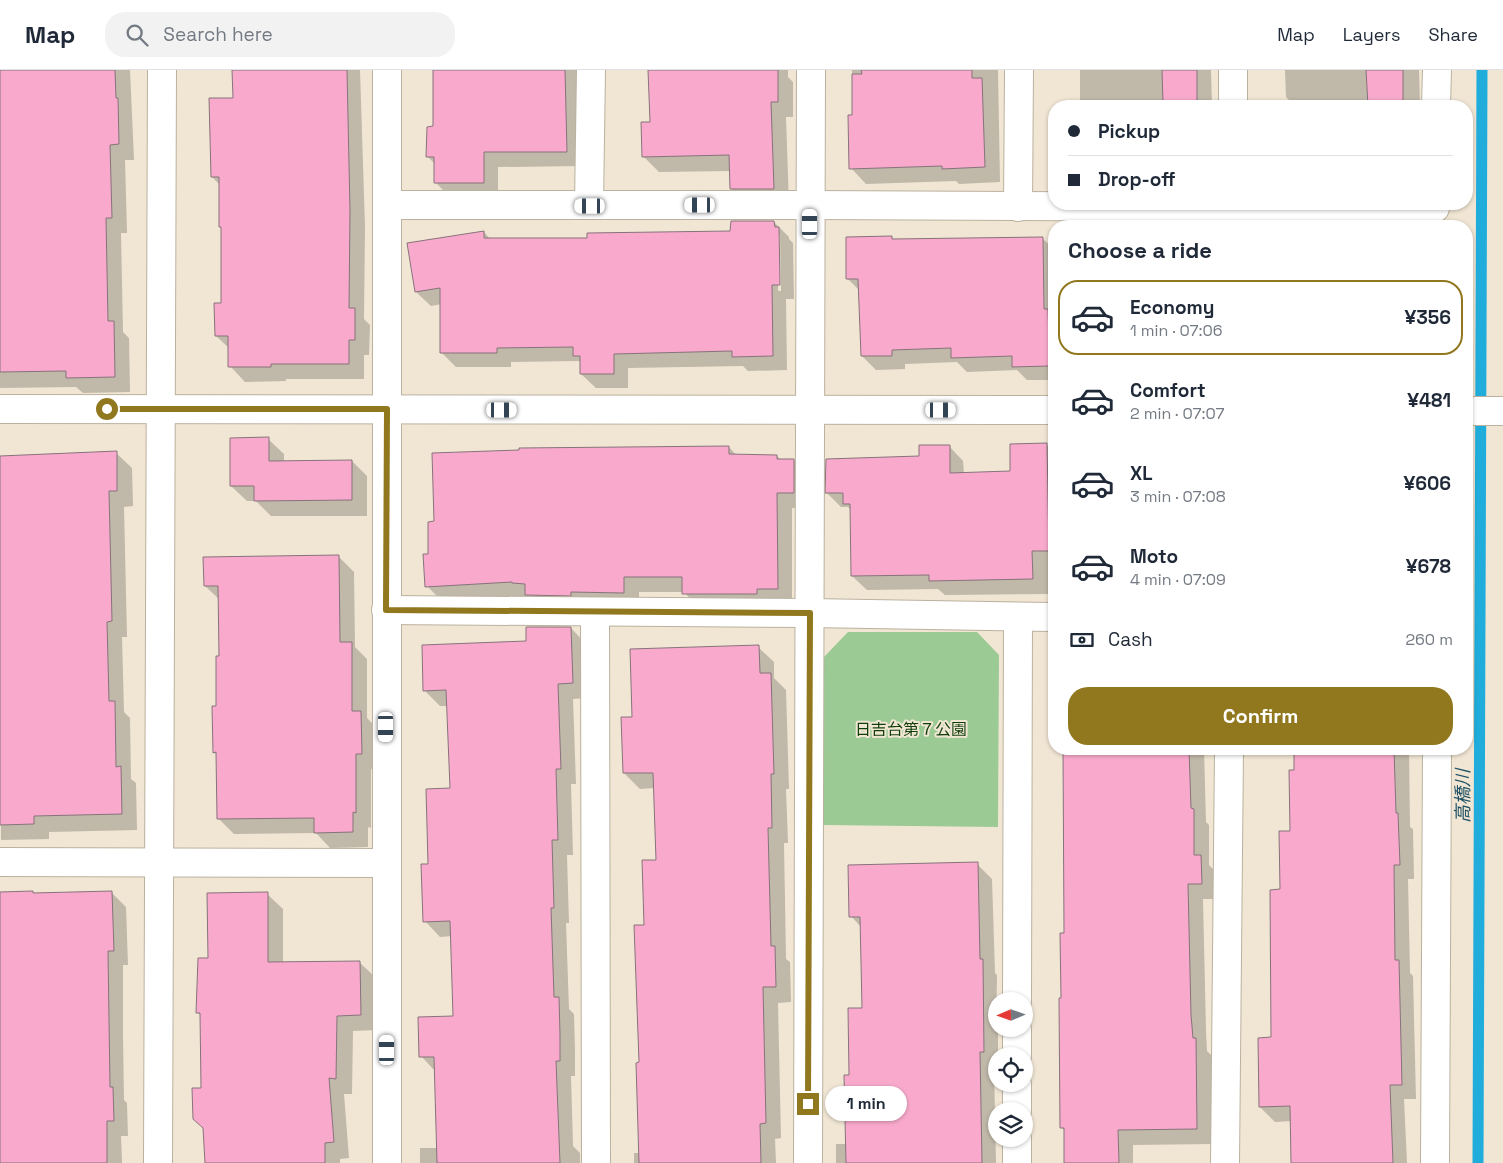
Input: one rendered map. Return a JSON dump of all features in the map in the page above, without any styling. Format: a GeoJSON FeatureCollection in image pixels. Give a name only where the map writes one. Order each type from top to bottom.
{"type":"FeatureCollection","features":[{"type":"Feature","properties":{"kind":"street"},"geometry":{"type":"LineString","coordinates":[[158,1163],[162,70]]}},
{"type":"Feature","properties":{"kind":"street"},"geometry":{"type":"LineString","coordinates":[[387,1163],[386,610],[388,70]]}},
{"type":"Feature","properties":{"kind":"street"},"geometry":{"type":"LineString","coordinates":[[590,206],[591,70]]}},
{"type":"Feature","properties":{"kind":"street"},"geometry":{"type":"LineString","coordinates":[[808,1163],[811,70]]}},
{"type":"Feature","properties":{"kind":"street"},"geometry":{"type":"LineString","coordinates":[[1018,207],[1019,70]]}},
{"type":"Feature","properties":{"kind":"street"},"geometry":{"type":"LineString","coordinates":[[1233,70],[1233,100]]}},
{"type":"Feature","properties":{"kind":"street"},"geometry":{"type":"LineString","coordinates":[[1436,100],[1437,70]]}},
{"type":"Feature","properties":{"kind":"street"},"geometry":{"type":"LineString","coordinates":[[387,205],[1048,207]]}},
{"type":"Feature","properties":{"kind":"street"},"geometry":{"type":"LineString","coordinates":[[1348,210],[1435,213]]}},
{"type":"Feature","properties":{"kind":"street"},"geometry":{"type":"LineString","coordinates":[[0,409],[1048,410]]}},
{"type":"Feature","properties":{"kind":"street"},"geometry":{"type":"LineString","coordinates":[[1473,412],[1500,411]]}},
{"type":"Feature","properties":{"kind":"street"},"geometry":{"type":"LineString","coordinates":[[386,610],[1048,617]]}},
{"type":"Feature","properties":{"kind":"street"},"geometry":{"type":"LineString","coordinates":[[595,612],[596,1163]]}},
{"type":"Feature","properties":{"kind":"street"},"geometry":{"type":"LineString","coordinates":[[1017,992],[1018,617]]}},
{"type":"Feature","properties":{"kind":"street"},"geometry":{"type":"LineString","coordinates":[[1225,1163],[1229,755]]}},
{"type":"Feature","properties":{"kind":"street"},"geometry":{"type":"LineString","coordinates":[[1435,1163],[1437,755]]}},
{"type":"Feature","properties":{"kind":"street"},"geometry":{"type":"LineString","coordinates":[[0,862],[386,863]]}},
{"type":"Feature","properties":{"kind":"street"},"geometry":{"type":"LineString","coordinates":[[1017,1147],[1017,1163]]}},
{"type":"Feature","properties":{"kind":"green space","name":"日吉台第７公園"},"geometry":{"type":"Polygon","coordinates":[[[848,632],[977,632],[999,655],[998,827],[823,825],[824,657],[848,632]]]}},
{"type":"Feature","properties":{"kind":"building"},"geometry":{"type":"Polygon","coordinates":[[[0,70],[115,70],[119,144],[110,145],[112,218],[106,218],[108,321],[114,321],[115,377],[66,378],[66,371],[0,372],[0,70]]]}},
{"type":"Feature","properties":{"kind":"building"},"geometry":{"type":"Polygon","coordinates":[[[232,70],[347,70],[350,211],[349,308],[355,308],[355,340],[349,340],[349,364],[271,364],[271,367],[228,367],[228,336],[215,336],[214,303],[221,303],[221,227],[219,227],[219,177],[211,177],[209,98],[233,98],[232,70]]]}},
{"type":"Feature","properties":{"kind":"building"},"geometry":{"type":"Polygon","coordinates":[[[433,70],[565,70],[567,152],[484,152],[484,183],[434,183],[434,157],[426,157],[427,127],[433,126],[433,70]]]}},
{"type":"Feature","properties":{"kind":"building"},"geometry":{"type":"Polygon","coordinates":[[[648,70],[778,70],[778,102],[771,102],[774,189],[730,189],[729,155],[642,157],[641,122],[650,122],[648,70]]]}},
{"type":"Feature","properties":{"kind":"building"},"geometry":{"type":"Polygon","coordinates":[[[861,70],[972,70],[972,78],[982,78],[985,167],[942,169],[942,166],[849,169],[848,115],[852,115],[852,74],[862,74],[861,70]]]}},
{"type":"Feature","properties":{"kind":"building"},"geometry":{"type":"Polygon","coordinates":[[[1162,70],[1197,70],[1197,100],[1163,100],[1162,70]]]}},
{"type":"Feature","properties":{"kind":"building"},"geometry":{"type":"Polygon","coordinates":[[[1366,70],[1403,70],[1403,100],[1368,100],[1366,70]]]}},
{"type":"Feature","properties":{"kind":"building"},"geometry":{"type":"Polygon","coordinates":[[[731,221],[774,221],[775,227],[779,227],[780,285],[772,285],[773,356],[732,357],[732,351],[614,354],[614,374],[580,374],[580,356],[573,356],[573,347],[497,348],[497,353],[440,353],[440,288],[415,292],[407,243],[484,231],[484,238],[587,238],[587,233],[730,231],[731,221]]]}},
{"type":"Feature","properties":{"kind":"building"},"geometry":{"type":"Polygon","coordinates":[[[892,236],[892,239],[1043,237],[1044,309],[1048,309],[1048,366],[1012,367],[1012,356],[951,358],[951,348],[892,350],[892,356],[861,356],[858,279],[846,279],[846,237],[892,236]]]}},
{"type":"Feature","properties":{"kind":"building"},"geometry":{"type":"Polygon","coordinates":[[[269,437],[269,461],[352,460],[352,500],[254,501],[254,486],[230,486],[230,438],[269,437]]]}},
{"type":"Feature","properties":{"kind":"building"},"geometry":{"type":"Polygon","coordinates":[[[1047,443],[1048,551],[1032,551],[1033,579],[929,581],[929,575],[851,576],[850,504],[843,504],[843,493],[825,493],[826,459],[919,456],[919,445],[950,445],[950,473],[1010,471],[1010,444],[1047,443]]]}},
{"type":"Feature","properties":{"kind":"building"},"geometry":{"type":"Polygon","coordinates":[[[729,446],[729,454],[777,455],[777,459],[794,459],[794,493],[777,493],[778,589],[757,589],[757,594],[682,594],[682,577],[624,577],[624,593],[571,592],[571,596],[525,595],[525,584],[512,582],[425,587],[423,554],[428,554],[428,522],[434,521],[432,453],[519,450],[519,448],[729,446]]]}},
{"type":"Feature","properties":{"kind":"building"},"geometry":{"type":"Polygon","coordinates":[[[117,451],[117,491],[109,491],[112,621],[107,622],[109,701],[115,701],[116,767],[121,766],[122,814],[34,816],[34,824],[0,825],[0,456],[117,451]]]}},
{"type":"Feature","properties":{"kind":"building"},"geometry":{"type":"Polygon","coordinates":[[[339,555],[340,642],[352,642],[352,711],[361,711],[362,754],[356,754],[356,813],[353,812],[353,832],[314,833],[314,818],[217,819],[216,752],[213,753],[212,706],[216,706],[216,656],[219,656],[218,586],[204,586],[203,557],[339,555]]]}},
{"type":"Feature","properties":{"kind":"building"},"geometry":{"type":"Polygon","coordinates":[[[526,627],[571,627],[573,683],[558,684],[561,769],[556,769],[558,840],[552,840],[554,908],[551,908],[554,997],[559,997],[560,1035],[560,1061],[556,1061],[560,1163],[437,1163],[434,1057],[419,1057],[418,1017],[453,1016],[450,921],[423,922],[421,864],[428,864],[426,789],[450,788],[446,690],[423,691],[422,645],[526,641],[526,627]]]}},
{"type":"Feature","properties":{"kind":"building"},"geometry":{"type":"Polygon","coordinates":[[[759,645],[760,673],[771,673],[774,774],[771,774],[772,828],[768,828],[771,946],[775,946],[776,987],[763,987],[766,1123],[760,1124],[761,1163],[639,1163],[636,1063],[639,1062],[634,925],[644,925],[642,860],[656,860],[653,773],[623,773],[621,717],[632,717],[630,649],[759,645]]]}},
{"type":"Feature","properties":{"kind":"building"},"geometry":{"type":"Polygon","coordinates":[[[1063,755],[1189,755],[1191,808],[1194,809],[1194,855],[1201,855],[1202,884],[1188,884],[1191,1015],[1193,1038],[1196,1038],[1197,1129],[1118,1130],[1119,1163],[1064,1163],[1064,1128],[1060,1128],[1059,998],[1061,998],[1060,933],[1064,933],[1063,755]]]}},
{"type":"Feature","properties":{"kind":"building"},"geometry":{"type":"Polygon","coordinates":[[[1294,755],[1394,755],[1400,865],[1394,865],[1395,960],[1399,960],[1402,1085],[1390,1085],[1393,1163],[1291,1163],[1290,1106],[1259,1107],[1258,1038],[1271,1037],[1270,890],[1280,889],[1279,831],[1290,831],[1289,770],[1294,770],[1294,755]]]}},
{"type":"Feature","properties":{"kind":"building"},"geometry":{"type":"Polygon","coordinates":[[[978,862],[980,959],[983,959],[984,1052],[980,1052],[982,1163],[846,1163],[844,1075],[849,1075],[848,1008],[862,1008],[860,917],[849,917],[848,865],[978,862]]]}},
{"type":"Feature","properties":{"kind":"building"},"geometry":{"type":"Polygon","coordinates":[[[33,891],[33,893],[112,891],[114,951],[108,951],[110,1087],[113,1087],[114,1121],[107,1121],[107,1163],[0,1163],[0,892],[33,891]]]}},
{"type":"Feature","properties":{"kind":"building"},"geometry":{"type":"Polygon","coordinates":[[[268,892],[268,962],[360,961],[361,1015],[337,1016],[336,1079],[329,1078],[334,1142],[325,1143],[325,1163],[205,1163],[203,1128],[193,1119],[192,1088],[201,1088],[200,1013],[196,1013],[198,958],[208,958],[207,893],[268,892]]]}},
{"type":"Feature","properties":{"kind":"waterway","name":"高橋川"},"geometry":{"type":"LineString","coordinates":[[1478,1163],[1482,70]]}},
{"type":"Feature","properties":{"kind":"route"},"geometry":{"type":"LineString","coordinates":[[107,409],[387,409],[386,610],[810,613],[808,1104]]}}]}
